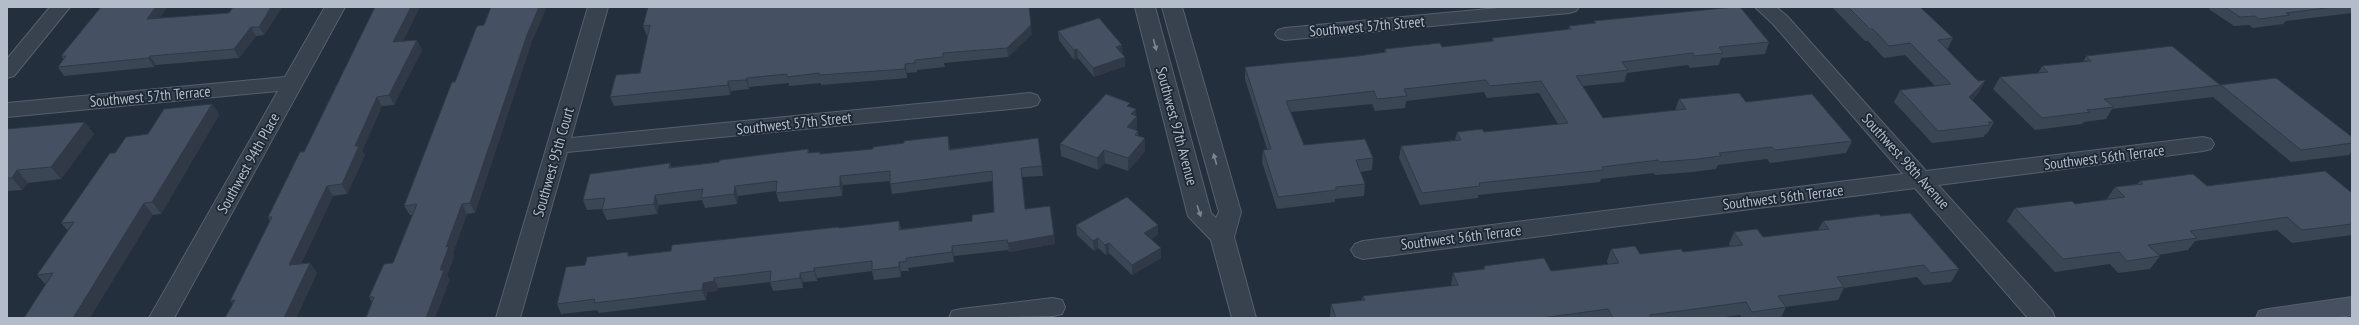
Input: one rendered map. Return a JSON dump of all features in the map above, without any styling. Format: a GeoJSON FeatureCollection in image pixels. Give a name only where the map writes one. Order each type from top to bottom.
{"type":"FeatureCollection","features":[{"type":"Feature","properties":{"kind":"main road"},"geometry":{"type":"LineString","coordinates":[[2268,318],[2352,306]]}},
{"type":"Feature","properties":{"kind":"street"},"geometry":{"type":"LineString","coordinates":[[7,72],[60,7]]}},
{"type":"Feature","properties":{"kind":"street","name":"Southwest 94th Place"},"geometry":{"type":"LineString","coordinates":[[161,318],[335,7]]}},
{"type":"Feature","properties":{"kind":"street","name":"Southwest 95th Court"},"geometry":{"type":"LineString","coordinates":[[508,318],[598,7]]}},
{"type":"Feature","properties":{"kind":"street","name":"Southwest 97th Avenue"},"geometry":{"type":"LineString","coordinates":[[1145,7],[1200,216],[1222,237],[1230,212],[1172,7]]}},
{"type":"Feature","properties":{"kind":"street","name":"Southwest 57th Street"},"geometry":{"type":"LineString","coordinates":[[1285,34],[1569,7]]}},
{"type":"Feature","properties":{"kind":"street","name":"Southwest 98th Avenue"},"geometry":{"type":"LineString","coordinates":[[1765,7],[1780,20],[2043,318]]}},
{"type":"Feature","properties":{"kind":"street","name":"Southwest 57th Terrace"},"geometry":{"type":"LineString","coordinates":[[7,110],[293,83]]}},
{"type":"Feature","properties":{"kind":"street","name":"Southwest 57th Street"},"geometry":{"type":"LineString","coordinates":[[558,146],[1030,100]]}},
{"type":"Feature","properties":{"kind":"street","name":"Southwest 56th Terrace"},"geometry":{"type":"LineString","coordinates":[[1363,250],[2203,144]]}},
{"type":"Feature","properties":{"kind":"street"},"geometry":{"type":"LineString","coordinates":[[1222,237],[1244,318]]}},
{"type":"Feature","properties":{"kind":"street"},"geometry":{"type":"LineString","coordinates":[[961,318],[1053,307]]}},
{"type":"Feature","properties":{"kind":"building"},"geometry":{"type":"Polygon","coordinates":[[[101,7],[156,7],[147,19],[229,13],[233,7],[271,7],[259,27],[251,27],[234,49],[150,56],[148,58],[58,67],[66,56],[61,56],[101,7]]]}},
{"type":"Feature","properties":{"kind":"building"},"geometry":{"type":"Polygon","coordinates":[[[375,7],[411,7],[393,42],[417,40],[389,95],[377,97],[355,146],[359,146],[342,184],[327,186],[289,265],[310,263],[284,318],[225,318],[235,300],[230,301],[272,217],[268,217],[300,152],[304,152],[375,7]]]}},
{"type":"Feature","properties":{"kind":"building"},"geometry":{"type":"Polygon","coordinates":[[[491,7],[539,7],[527,35],[470,203],[462,204],[446,247],[449,246],[440,270],[444,270],[426,318],[366,318],[374,297],[369,297],[384,264],[393,263],[417,204],[404,206],[452,82],[455,82],[477,26],[484,25],[491,7]]]}},
{"type":"Feature","properties":{"kind":"building"},"geometry":{"type":"Polygon","coordinates":[[[648,7],[1029,7],[1031,25],[1007,48],[943,53],[943,57],[915,60],[915,63],[905,64],[905,69],[819,75],[819,73],[787,77],[787,74],[728,81],[728,85],[610,97],[616,75],[640,73],[650,25],[643,26],[648,7]]]}},
{"type":"Feature","properties":{"kind":"building"},"geometry":{"type":"Polygon","coordinates":[[[1740,7],[1769,42],[1719,47],[1723,53],[1694,56],[1693,53],[1622,62],[1628,70],[1576,76],[1603,118],[1686,109],[1679,99],[1739,93],[1746,102],[1812,94],[1852,141],[1775,150],[1772,147],[1719,153],[1721,156],[1698,159],[1660,162],[1658,160],[1602,167],[1604,170],[1479,183],[1480,186],[1422,193],[1401,146],[1461,140],[1457,132],[1482,129],[1484,132],[1568,123],[1541,81],[1490,86],[1486,80],[1404,89],[1407,96],[1377,99],[1374,91],[1286,101],[1304,145],[1365,139],[1373,158],[1356,160],[1365,184],[1336,187],[1336,190],[1278,197],[1263,150],[1271,149],[1245,67],[1358,56],[1386,52],[1385,49],[1440,43],[1442,47],[1494,41],[1492,38],[1571,29],[1569,26],[1596,23],[1594,21],[1740,7]]]}},
{"type":"Feature","properties":{"kind":"building"},"geometry":{"type":"Polygon","coordinates":[[[1848,7],[1920,7],[1953,38],[1938,40],[1978,81],[1986,80],[1969,97],[1994,122],[1988,122],[1990,125],[1938,131],[1900,90],[1951,84],[1910,43],[1889,46],[1873,29],[1870,29],[1848,7]]]}},
{"type":"Feature","properties":{"kind":"building"},"geometry":{"type":"Polygon","coordinates":[[[2225,7],[2334,7],[2286,13],[2290,15],[2259,19],[2255,16],[2240,17],[2225,7]]]}},
{"type":"Feature","properties":{"kind":"building"},"geometry":{"type":"Polygon","coordinates":[[[1099,18],[1122,45],[1116,47],[1125,57],[1093,68],[1077,49],[1074,50],[1058,31],[1099,18]]]}},
{"type":"Feature","properties":{"kind":"building"},"geometry":{"type":"Polygon","coordinates":[[[2172,46],[2220,85],[2276,78],[2352,137],[2352,143],[2301,150],[2221,85],[2104,99],[2114,107],[2087,110],[2090,112],[2042,118],[2000,77],[2048,72],[2042,66],[2091,61],[2086,56],[2172,46]]]}},
{"type":"Feature","properties":{"kind":"building"},"geometry":{"type":"Polygon","coordinates":[[[1106,94],[1130,103],[1127,106],[1136,109],[1131,114],[1137,116],[1127,127],[1138,131],[1135,135],[1145,138],[1128,158],[1104,150],[1097,158],[1060,144],[1106,94]]]}},
{"type":"Feature","properties":{"kind":"building"},"geometry":{"type":"Polygon","coordinates":[[[212,104],[152,202],[144,203],[73,318],[24,318],[53,273],[37,275],[74,222],[61,223],[110,153],[115,153],[126,137],[148,134],[164,109],[212,104]]]}},
{"type":"Feature","properties":{"kind":"building"},"geometry":{"type":"Polygon","coordinates":[[[85,122],[51,167],[17,170],[12,178],[7,178],[7,129],[85,122]]]}},
{"type":"Feature","properties":{"kind":"building"},"geometry":{"type":"Polygon","coordinates":[[[948,136],[949,150],[1038,138],[1042,166],[1021,168],[1025,209],[1050,206],[1054,235],[1008,243],[1007,240],[952,246],[952,252],[906,258],[907,261],[899,262],[899,267],[872,270],[872,261],[814,268],[814,271],[800,273],[800,278],[770,282],[771,271],[714,278],[714,281],[703,283],[702,290],[594,303],[595,299],[557,304],[566,267],[585,265],[587,257],[628,252],[628,256],[671,251],[672,245],[899,221],[899,230],[972,221],[972,215],[994,212],[992,171],[890,184],[890,171],[840,176],[840,186],[776,193],[777,181],[735,186],[734,194],[701,198],[703,189],[655,195],[654,204],[602,210],[605,198],[583,200],[590,174],[670,163],[669,168],[808,149],[808,153],[820,152],[820,154],[873,149],[873,147],[904,143],[904,141],[948,136]]]}},
{"type":"Feature","properties":{"kind":"building"},"geometry":{"type":"Polygon","coordinates":[[[2325,171],[2352,193],[2352,224],[2302,230],[2287,217],[2190,231],[2197,238],[2148,245],[2160,256],[2127,261],[2119,252],[2063,259],[2015,208],[2072,201],[2075,204],[2125,197],[2115,187],[2143,184],[2140,181],[2193,174],[2207,186],[2325,171]]]}},
{"type":"Feature","properties":{"kind":"building"},"geometry":{"type":"Polygon","coordinates":[[[1127,197],[1158,225],[1144,233],[1161,248],[1132,265],[1109,243],[1105,245],[1098,238],[1093,241],[1076,225],[1127,197]]]}},
{"type":"Feature","properties":{"kind":"building"},"geometry":{"type":"Polygon","coordinates":[[[1910,213],[1959,269],[1931,273],[1924,265],[1837,277],[1844,287],[1778,296],[1786,307],[1752,312],[1746,302],[1650,315],[1651,318],[1613,318],[1608,309],[1541,318],[1336,318],[1331,304],[1365,300],[1363,296],[1458,285],[1453,273],[1485,269],[1484,266],[1544,258],[1551,271],[1619,263],[1611,249],[1635,246],[1640,254],[1681,249],[1683,252],[1743,245],[1734,232],[1757,229],[1763,237],[1829,229],[1823,221],[1879,214],[1881,216],[1910,213]]]}}]}
